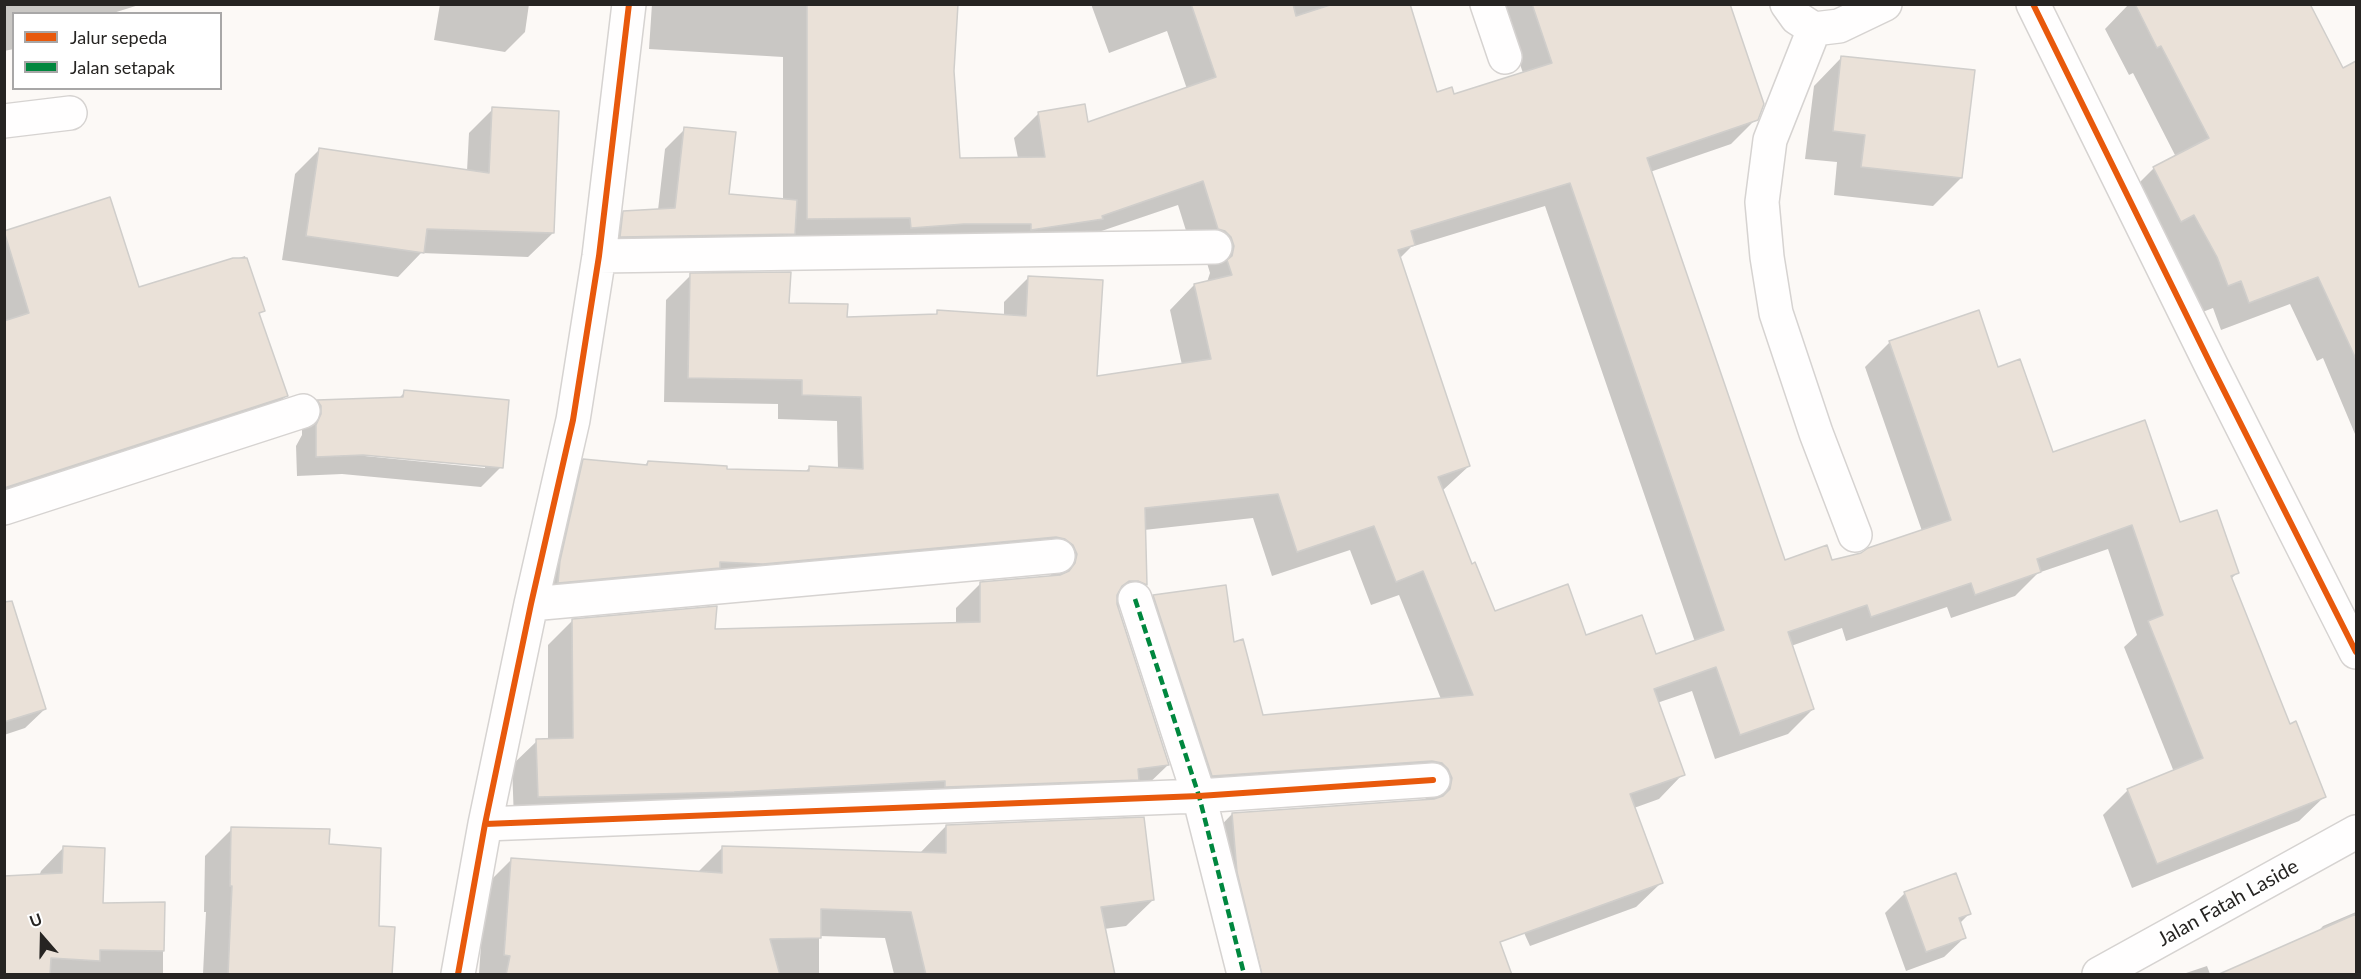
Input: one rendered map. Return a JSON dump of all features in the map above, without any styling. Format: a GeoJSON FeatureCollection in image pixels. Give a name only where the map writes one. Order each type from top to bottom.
{"type":"FeatureCollection","features":[{"type":"Feature","properties":{"kind":"street"},"geometry":{"type":"LineString","coordinates":[[458,975],[485,824],[531,604],[573,420],[599,256],[629,4]]}},
{"type":"Feature","properties":{"kind":"street"},"geometry":{"type":"LineString","coordinates":[[1487,4],[1505,57]]}},
{"type":"Feature","properties":{"kind":"street"},"geometry":{"type":"LineString","coordinates":[[1787,4],[1797,18],[1814,29],[1839,26],[1886,4]]}},
{"type":"Feature","properties":{"kind":"street"},"geometry":{"type":"LineString","coordinates":[[2033,4],[2356,652]]}},
{"type":"Feature","properties":{"kind":"street"},"geometry":{"type":"LineString","coordinates":[[1814,29],[1770,140],[1762,202],[1767,257],[1776,313],[1816,433],[1855,535]]}},
{"type":"Feature","properties":{"kind":"street"},"geometry":{"type":"LineString","coordinates":[[4,121],[70,113]]}},
{"type":"Feature","properties":{"kind":"street"},"geometry":{"type":"LineString","coordinates":[[599,256],[1215,247]]}},
{"type":"Feature","properties":{"kind":"street"},"geometry":{"type":"LineString","coordinates":[[4,508],[303,411]]}},
{"type":"Feature","properties":{"kind":"street"},"geometry":{"type":"LineString","coordinates":[[531,604],[1058,556]]}},
{"type":"Feature","properties":{"kind":"street"},"geometry":{"type":"LineString","coordinates":[[1135,599],[1199,796],[1244,975]]}},
{"type":"Feature","properties":{"kind":"street"},"geometry":{"type":"LineString","coordinates":[[485,824],[1199,796],[1433,780]]}},
{"type":"Feature","properties":{"kind":"street","name":"Jalan Fatah Laside"},"geometry":{"type":"LineString","coordinates":[[2099,975],[2356,832]]}},
{"type":"Feature","properties":{"kind":"building"},"geometry":{"type":"Polygon","coordinates":[[[807,4],[958,4],[954,71],[960,158],[1045,157],[1038,112],[1085,104],[1088,122],[1216,77],[1191,4],[1293,4],[1296,16],[1333,4],[1410,4],[1437,92],[1452,87],[1454,94],[1552,63],[1532,4],[1730,4],[1764,104],[1758,120],[1647,158],[1785,560],[1827,545],[1832,560],[1861,553],[1868,548],[1951,520],[1889,341],[1979,310],[1998,367],[2020,359],[2053,452],[2145,420],[2180,522],[2217,510],[2239,573],[2231,576],[2290,724],[2296,721],[2326,797],[2157,864],[2127,789],[2203,758],[2148,621],[2163,615],[2132,525],[2037,559],[2041,572],[1975,595],[1971,583],[1871,617],[1867,605],[1788,632],[1814,709],[1740,735],[1716,667],[1654,689],[1685,775],[1630,794],[1663,883],[1500,942],[1512,975],[1262,975],[1237,872],[1232,813],[1434,799],[1443,796],[1450,789],[1452,778],[1442,763],[1432,761],[1212,776],[1153,595],[1226,585],[1234,642],[1243,639],[1263,715],[1473,695],[1423,571],[1396,582],[1374,526],[1297,552],[1278,494],[1145,508],[1147,585],[1138,581],[1129,581],[1122,586],[1117,595],[1117,604],[1169,765],[1138,769],[1139,780],[945,787],[945,781],[734,792],[538,797],[536,739],[573,738],[572,619],[717,606],[715,629],[980,622],[980,582],[1060,575],[1069,571],[1075,563],[1077,554],[1073,545],[1065,539],[1056,537],[763,564],[720,562],[720,568],[558,583],[560,561],[583,459],[647,465],[648,461],[727,466],[727,469],[809,471],[809,466],[863,469],[861,397],[802,395],[802,380],[688,378],[690,273],[791,272],[789,303],[848,304],[847,317],[937,314],[937,310],[1026,316],[1028,276],[1103,280],[1097,376],[1211,359],[1194,284],[1232,275],[1227,260],[1232,256],[1234,246],[1231,237],[1225,231],[1218,229],[1203,181],[1102,216],[1103,219],[1031,230],[1031,224],[964,224],[911,228],[910,218],[807,219],[807,4]],[[1570,183],[1411,231],[1415,245],[1398,250],[1470,466],[1438,477],[1472,564],[1475,562],[1495,611],[1568,584],[1586,635],[1642,615],[1656,654],[1724,630],[1570,183]]]}},
{"type":"Feature","properties":{"kind":"building"},"geometry":{"type":"Polygon","coordinates":[[[2135,4],[2310,4],[2343,68],[2356,61],[2356,359],[2318,277],[2249,303],[2241,281],[2228,286],[2217,257],[2194,215],[2181,222],[2153,167],[2209,138],[2161,46],[2157,48],[2135,4]]]}},
{"type":"Feature","properties":{"kind":"building"},"geometry":{"type":"Polygon","coordinates":[[[1841,56],[1975,70],[1962,178],[1861,167],[1865,135],[1833,131],[1841,56]]]}},
{"type":"Feature","properties":{"kind":"building"},"geometry":{"type":"Polygon","coordinates":[[[492,107],[559,111],[554,233],[427,229],[424,253],[306,236],[319,148],[489,173],[492,107]]]}},
{"type":"Feature","properties":{"kind":"building"},"geometry":{"type":"Polygon","coordinates":[[[684,127],[736,132],[729,194],[797,200],[795,234],[620,237],[623,211],[675,208],[684,127]]]}},
{"type":"Feature","properties":{"kind":"building"},"geometry":{"type":"Polygon","coordinates":[[[110,197],[139,287],[233,258],[247,258],[265,311],[259,313],[288,396],[4,488],[4,321],[29,313],[4,231],[110,197]]]}},
{"type":"Feature","properties":{"kind":"building"},"geometry":{"type":"Polygon","coordinates":[[[404,390],[509,400],[503,468],[363,455],[316,457],[316,425],[321,414],[321,406],[317,400],[403,397],[404,390]]]}},
{"type":"Feature","properties":{"kind":"building"},"geometry":{"type":"Polygon","coordinates":[[[12,601],[46,709],[4,722],[4,602],[12,601]]]}},
{"type":"Feature","properties":{"kind":"building"},"geometry":{"type":"Polygon","coordinates":[[[1144,817],[1154,900],[1101,907],[1115,975],[926,975],[911,912],[821,909],[821,938],[770,939],[780,975],[506,975],[510,956],[504,955],[511,858],[722,873],[722,846],[946,853],[946,825],[1144,817]]]}},
{"type":"Feature","properties":{"kind":"building"},"geometry":{"type":"Polygon","coordinates":[[[231,827],[330,829],[329,844],[381,848],[379,926],[395,927],[392,975],[228,975],[232,886],[230,886],[231,827]]]}},
{"type":"Feature","properties":{"kind":"building"},"geometry":{"type":"Polygon","coordinates":[[[63,846],[105,848],[103,903],[165,902],[164,951],[100,950],[100,961],[51,958],[50,975],[4,975],[4,876],[62,873],[63,846]]]}},
{"type":"Feature","properties":{"kind":"building"},"geometry":{"type":"Polygon","coordinates":[[[1956,873],[1971,914],[1959,918],[1966,938],[1926,952],[1904,892],[1956,873]]]}},
{"type":"Feature","properties":{"kind":"building"},"geometry":{"type":"Polygon","coordinates":[[[2356,914],[2356,975],[2217,975],[2356,914]]]}},
{"type":"Feature","properties":{"kind":"marked path"},"geometry":{"type":"LineString","coordinates":[[1135,599],[1199,796],[1244,974]]}},
{"type":"Feature","properties":{"kind":"cycle path"},"geometry":{"type":"LineString","coordinates":[[458,974],[485,824],[531,604],[573,420],[599,256],[629,4]]}},
{"type":"Feature","properties":{"kind":"cycle path"},"geometry":{"type":"LineString","coordinates":[[2033,4],[2356,652]]}},
{"type":"Feature","properties":{"kind":"cycle path"},"geometry":{"type":"LineString","coordinates":[[485,824],[1199,796],[1433,780]]}}]}
